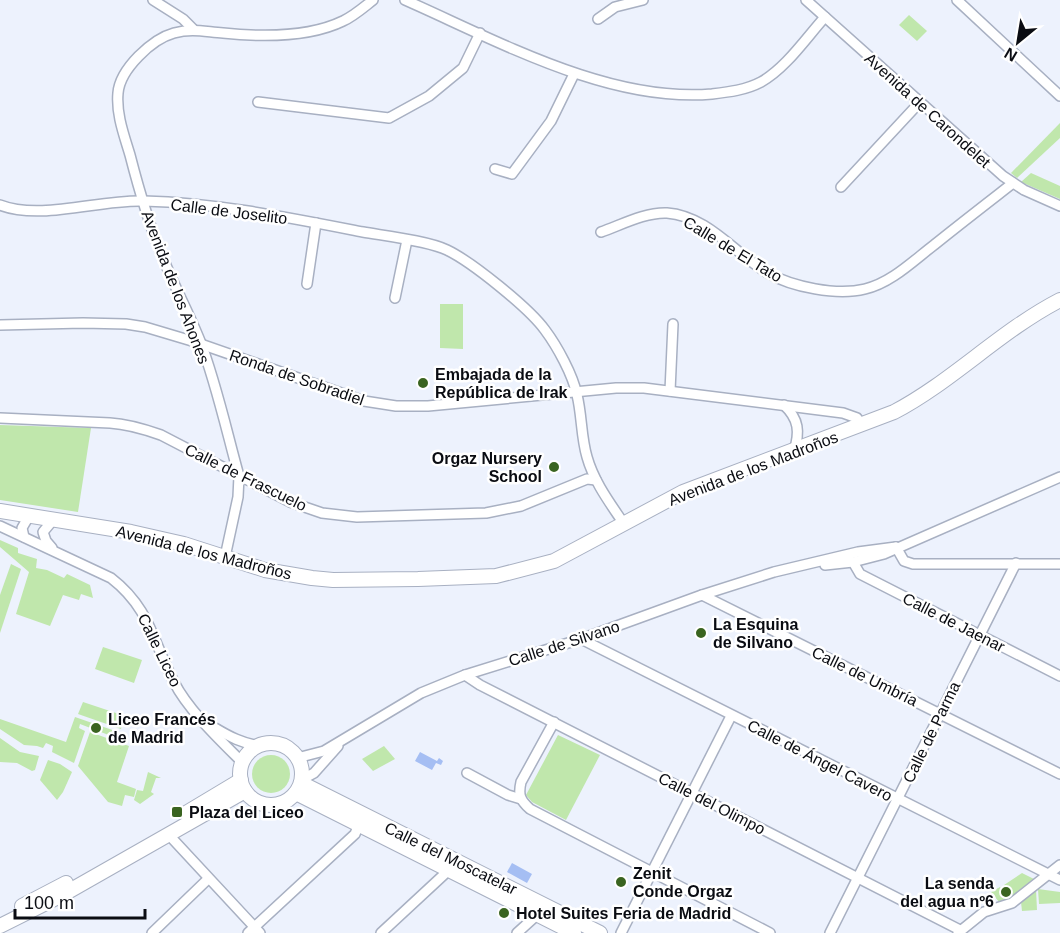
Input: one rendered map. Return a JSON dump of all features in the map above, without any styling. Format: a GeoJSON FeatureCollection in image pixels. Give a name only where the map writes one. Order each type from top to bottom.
{"type":"FeatureCollection","features":[{"type":"Feature","properties":{"kind":"street"},"geometry":{"type":"LineString","coordinates":[[153,0],[183,19],[193,29]]}},
{"type":"Feature","properties":{"kind":"street","name":"Avenida de los Ahones"},"geometry":{"type":"LineString","coordinates":[[225,557],[238,497],[239,476],[201,344],[163,258],[142,200],[118,111],[118,91],[126,73],[148,46],[163,36],[193,29],[224,33],[307,32],[346,20],[373,0]]}},
{"type":"Feature","properties":{"kind":"street"},"geometry":{"type":"LineString","coordinates":[[405,0],[574,74],[645,92],[671,95],[699,95],[741,90],[763,81],[825,17]]}},
{"type":"Feature","properties":{"kind":"street"},"geometry":{"type":"LineString","coordinates":[[598,19],[615,7],[643,0]]}},
{"type":"Feature","properties":{"kind":"street","name":"Avenida de Carondelet"},"geometry":{"type":"LineString","coordinates":[[806,0],[1013,183],[1060,206]]}},
{"type":"Feature","properties":{"kind":"street"},"geometry":{"type":"LineString","coordinates":[[957,0],[1060,96]]}},
{"type":"Feature","properties":{"kind":"street"},"geometry":{"type":"LineString","coordinates":[[258,102],[389,118],[429,96],[463,68],[480,33]]}},
{"type":"Feature","properties":{"kind":"street"},"geometry":{"type":"LineString","coordinates":[[495,169],[512,174],[551,121],[574,74]]}},
{"type":"Feature","properties":{"kind":"street"},"geometry":{"type":"LineString","coordinates":[[841,187],[920,102]]}},
{"type":"Feature","properties":{"kind":"street","name":"Calle de El Tato"},"geometry":{"type":"LineString","coordinates":[[602,232],[649,215],[665,213],[679,215],[720,236],[768,273],[793,284],[824,291],[865,290],[892,277],[1013,183]]}},
{"type":"Feature","properties":{"kind":"street","name":"Calle de Joselito"},"geometry":{"type":"LineString","coordinates":[[0,206],[34,211],[142,200],[230,208],[445,249],[460,258],[529,312],[546,331],[577,392],[584,446],[596,480],[624,524]]}},
{"type":"Feature","properties":{"kind":"street"},"geometry":{"type":"LineString","coordinates":[[307,284],[316,223]]}},
{"type":"Feature","properties":{"kind":"street"},"geometry":{"type":"LineString","coordinates":[[395,298],[407,240]]}},
{"type":"Feature","properties":{"kind":"street","name":"Avenida de los Madroños"},"geometry":{"type":"LineString","coordinates":[[0,511],[142,534],[289,575],[333,580],[496,576],[554,561],[668,499],[699,485],[894,412],[925,394],[1026,321],[1060,300]]}},
{"type":"Feature","properties":{"kind":"street","name":"Ronda de Sobradiel"},"geometry":{"type":"LineString","coordinates":[[0,325],[82,322],[145,327],[201,344],[364,402],[428,406],[616,388],[670,391],[853,415],[862,425]]}},
{"type":"Feature","properties":{"kind":"street"},"geometry":{"type":"LineString","coordinates":[[670,391],[673,324]]}},
{"type":"Feature","properties":{"kind":"street"},"geometry":{"type":"LineString","coordinates":[[784,405],[794,416],[798,426],[794,451]]}},
{"type":"Feature","properties":{"kind":"street","name":"Calle de Frascuelo"},"geometry":{"type":"LineString","coordinates":[[0,418],[126,424],[161,435],[261,488],[308,509],[357,517],[486,513],[521,506],[587,479],[596,480]]}},
{"type":"Feature","properties":{"kind":"street","name":"Calle de Silvano"},"geometry":{"type":"LineString","coordinates":[[795,568],[853,562],[884,554],[1060,477]]}},
{"type":"Feature","properties":{"kind":"street"},"geometry":{"type":"LineString","coordinates":[[24,537],[22,528],[29,516]]}},
{"type":"Feature","properties":{"kind":"street"},"geometry":{"type":"LineString","coordinates":[[53,520],[43,532],[46,541],[54,550]]}},
{"type":"Feature","properties":{"kind":"street","name":"Calle Liceo"},"geometry":{"type":"LineString","coordinates":[[0,526],[111,578],[134,599],[143,612],[175,684],[201,718],[243,763]]}},
{"type":"Feature","properties":{"kind":"street"},"geometry":{"type":"LineString","coordinates":[[896,547],[904,561],[913,564],[1060,564]]}},
{"type":"Feature","properties":{"kind":"street","name":"Calle de Silvano"},"geometry":{"type":"LineString","coordinates":[[297,758],[324,751],[421,693],[465,675],[581,639],[702,595],[774,572],[858,552],[896,547]]}},
{"type":"Feature","properties":{"kind":"street"},"geometry":{"type":"LineString","coordinates":[[853,562],[858,552]]}},
{"type":"Feature","properties":{"kind":"street","name":"Calle de Jaenar"},"geometry":{"type":"LineString","coordinates":[[853,562],[860,574],[1060,676]]}},
{"type":"Feature","properties":{"kind":"street","name":"Calle de Parma"},"geometry":{"type":"LineString","coordinates":[[830,933],[1016,563]]}},
{"type":"Feature","properties":{"kind":"street","name":"Calle de Umbría"},"geometry":{"type":"LineString","coordinates":[[702,595],[1060,774]]}},
{"type":"Feature","properties":{"kind":"street","name":"Calle de Ángel Cavero"},"geometry":{"type":"LineString","coordinates":[[581,639],[730,716],[1060,880]]}},
{"type":"Feature","properties":{"kind":"street","name":"Calle del Olimpo"},"geometry":{"type":"LineString","coordinates":[[465,675],[480,685],[959,931]]}},
{"type":"Feature","properties":{"kind":"street"},"geometry":{"type":"LineString","coordinates":[[621,933],[730,716]]}},
{"type":"Feature","properties":{"kind":"street","name":"Calle Liceo"},"geometry":{"type":"LineString","coordinates":[[201,718],[230,738],[260,746]]}},
{"type":"Feature","properties":{"kind":"street"},"geometry":{"type":"LineString","coordinates":[[554,722],[521,782],[519,792],[521,799],[530,809],[770,933]]}},
{"type":"Feature","properties":{"kind":"street","name":"Calle de Silvano"},"geometry":{"type":"LineString","coordinates":[[299,785],[314,773],[343,740]]}},
{"type":"Feature","properties":{"kind":"street"},"geometry":{"type":"LineString","coordinates":[[270,743],[280,745],[290,749],[297,758],[302,770],[299,785],[287,801],[276,805],[264,804],[253,799],[243,785],[243,763],[251,751],[260,746],[270,743]]}},
{"type":"Feature","properties":{"kind":"street"},"geometry":{"type":"LineString","coordinates":[[467,773],[508,795],[521,799]]}},
{"type":"Feature","properties":{"kind":"street"},"geometry":{"type":"LineString","coordinates":[[0,927],[58,898],[168,834],[243,785]]}},
{"type":"Feature","properties":{"kind":"street"},"geometry":{"type":"LineString","coordinates":[[0,916],[66,884],[243,785]]}},
{"type":"Feature","properties":{"kind":"street","name":"Calle del Moscatelar"},"geometry":{"type":"LineString","coordinates":[[299,785],[359,824],[574,933]]}},
{"type":"Feature","properties":{"kind":"street","name":"Calle del Moscatelar"},"geometry":{"type":"LineString","coordinates":[[299,785],[600,933]]}},
{"type":"Feature","properties":{"kind":"street"},"geometry":{"type":"LineString","coordinates":[[168,834],[254,931],[354,834],[359,824]]}},
{"type":"Feature","properties":{"kind":"street"},"geometry":{"type":"LineString","coordinates":[[959,931],[984,912],[1012,903],[1060,866]]}},
{"type":"Feature","properties":{"kind":"street"},"geometry":{"type":"LineString","coordinates":[[381,933],[450,869]]}},
{"type":"Feature","properties":{"kind":"street"},"geometry":{"type":"LineString","coordinates":[[152,933],[208,879]]}},
{"type":"Feature","properties":{"kind":"street"},"geometry":{"type":"LineString","coordinates":[[516,933],[538,914]]}},
{"type":"Feature","properties":{"kind":"green space"},"geometry":{"type":"Polygon","coordinates":[[[909,15],[927,31],[917,41],[899,25],[909,15]]]}},
{"type":"Feature","properties":{"kind":"green space"},"geometry":{"type":"Polygon","coordinates":[[[1060,123],[1060,138],[1017,178],[1011,173],[1060,123]]]}},
{"type":"Feature","properties":{"kind":"green space"},"geometry":{"type":"Polygon","coordinates":[[[1031,173],[1060,186],[1060,199],[1021,182],[1031,173]]]}},
{"type":"Feature","properties":{"kind":"green space"},"geometry":{"type":"Polygon","coordinates":[[[440,304],[463,304],[463,349],[440,348],[440,304]]]}},
{"type":"Feature","properties":{"kind":"green space"},"geometry":{"type":"Polygon","coordinates":[[[0,425],[91,428],[78,512],[0,500],[0,425]]]}},
{"type":"Feature","properties":{"kind":"green space"},"geometry":{"type":"Polygon","coordinates":[[[0,540],[18,548],[18,553],[37,559],[36,568],[47,570],[64,578],[67,574],[90,585],[93,598],[81,594],[79,600],[63,595],[50,626],[16,614],[29,572],[0,547],[0,540]]]}},
{"type":"Feature","properties":{"kind":"green space"},"geometry":{"type":"Polygon","coordinates":[[[11,564],[21,569],[0,633],[0,595],[11,564]]]}},
{"type":"Feature","properties":{"kind":"green space"},"geometry":{"type":"Polygon","coordinates":[[[103,647],[142,660],[134,683],[95,669],[103,647]]]}},
{"type":"Feature","properties":{"kind":"green space"},"geometry":{"type":"Polygon","coordinates":[[[83,702],[125,716],[121,729],[78,714],[83,702]]]}},
{"type":"Feature","properties":{"kind":"green space"},"geometry":{"type":"Polygon","coordinates":[[[75,717],[121,733],[119,739],[80,724],[79,728],[85,731],[74,763],[52,752],[53,746],[46,743],[43,748],[24,745],[0,729],[0,719],[66,742],[75,717]]]}},
{"type":"Feature","properties":{"kind":"green space"},"geometry":{"type":"Polygon","coordinates":[[[90,732],[129,746],[117,782],[136,789],[134,797],[125,795],[122,806],[108,802],[78,766],[90,732]]]}},
{"type":"Feature","properties":{"kind":"green space"},"geometry":{"type":"Polygon","coordinates":[[[558,735],[600,755],[566,820],[532,802],[526,795],[558,735]]]}},
{"type":"Feature","properties":{"kind":"green space"},"geometry":{"type":"Polygon","coordinates":[[[0,738],[20,752],[39,756],[35,770],[32,771],[17,763],[0,762],[0,738]]]}},
{"type":"Feature","properties":{"kind":"green space"},"geometry":{"type":"Polygon","coordinates":[[[384,746],[395,759],[373,771],[362,759],[384,746]]]}},
{"type":"Feature","properties":{"kind":"green space"},"geometry":{"type":"Polygon","coordinates":[[[271,755],[285,760],[290,774],[285,788],[271,793],[257,788],[252,774],[257,760],[271,755]]]}},
{"type":"Feature","properties":{"kind":"green space"},"geometry":{"type":"Polygon","coordinates":[[[48,760],[72,772],[57,800],[40,780],[48,760]]]}},
{"type":"Feature","properties":{"kind":"green space"},"geometry":{"type":"Polygon","coordinates":[[[148,772],[161,778],[156,778],[151,792],[154,794],[140,804],[134,800],[137,790],[143,791],[148,772]]]}},
{"type":"Feature","properties":{"kind":"green space"},"geometry":{"type":"Polygon","coordinates":[[[1022,873],[1034,879],[1012,899],[999,902],[991,892],[1000,887],[1007,898],[1009,897],[1010,891],[1004,885],[1022,873]]]}},
{"type":"Feature","properties":{"kind":"green space"},"geometry":{"type":"Polygon","coordinates":[[[1036,889],[1037,910],[1022,911],[1021,902],[1036,889]]]}},
{"type":"Feature","properties":{"kind":"green space"},"geometry":{"type":"Polygon","coordinates":[[[1038,889],[1060,892],[1060,903],[1039,904],[1038,889]]]}},
{"type":"Feature","properties":{"kind":"water"},"geometry":{"type":"Polygon","coordinates":[[[420,752],[437,761],[439,758],[443,761],[441,765],[436,763],[432,770],[415,761],[420,752]]]}},
{"type":"Feature","properties":{"kind":"water"},"geometry":{"type":"Polygon","coordinates":[[[512,863],[532,874],[527,883],[507,872],[512,863]]]}},
{"type":"Feature","properties":{"kind":"place","name":"Embajada de la República de Irak"},"geometry":{"type":"Point","coordinates":[423,383]}},
{"type":"Feature","properties":{"kind":"place","name":"Orgaz Nursery School"},"geometry":{"type":"Point","coordinates":[554,467]}},
{"type":"Feature","properties":{"kind":"place","name":"La Esquina de Silvano"},"geometry":{"type":"Point","coordinates":[701,633]}},
{"type":"Feature","properties":{"kind":"place","name":"Liceo Francés de Madrid"},"geometry":{"type":"Point","coordinates":[96,728]}},
{"type":"Feature","properties":{"kind":"place","name":"Plaza del Liceo"},"geometry":{"type":"Point","coordinates":[177,812]}},
{"type":"Feature","properties":{"kind":"place","name":"Zenit Conde Orgaz"},"geometry":{"type":"Point","coordinates":[621,882]}},
{"type":"Feature","properties":{"kind":"place","name":"La senda del agua nº6"},"geometry":{"type":"Point","coordinates":[1006,892]}},
{"type":"Feature","properties":{"kind":"place","name":"Hotel Suites Feria de Madrid"},"geometry":{"type":"Point","coordinates":[504,913]}}]}
